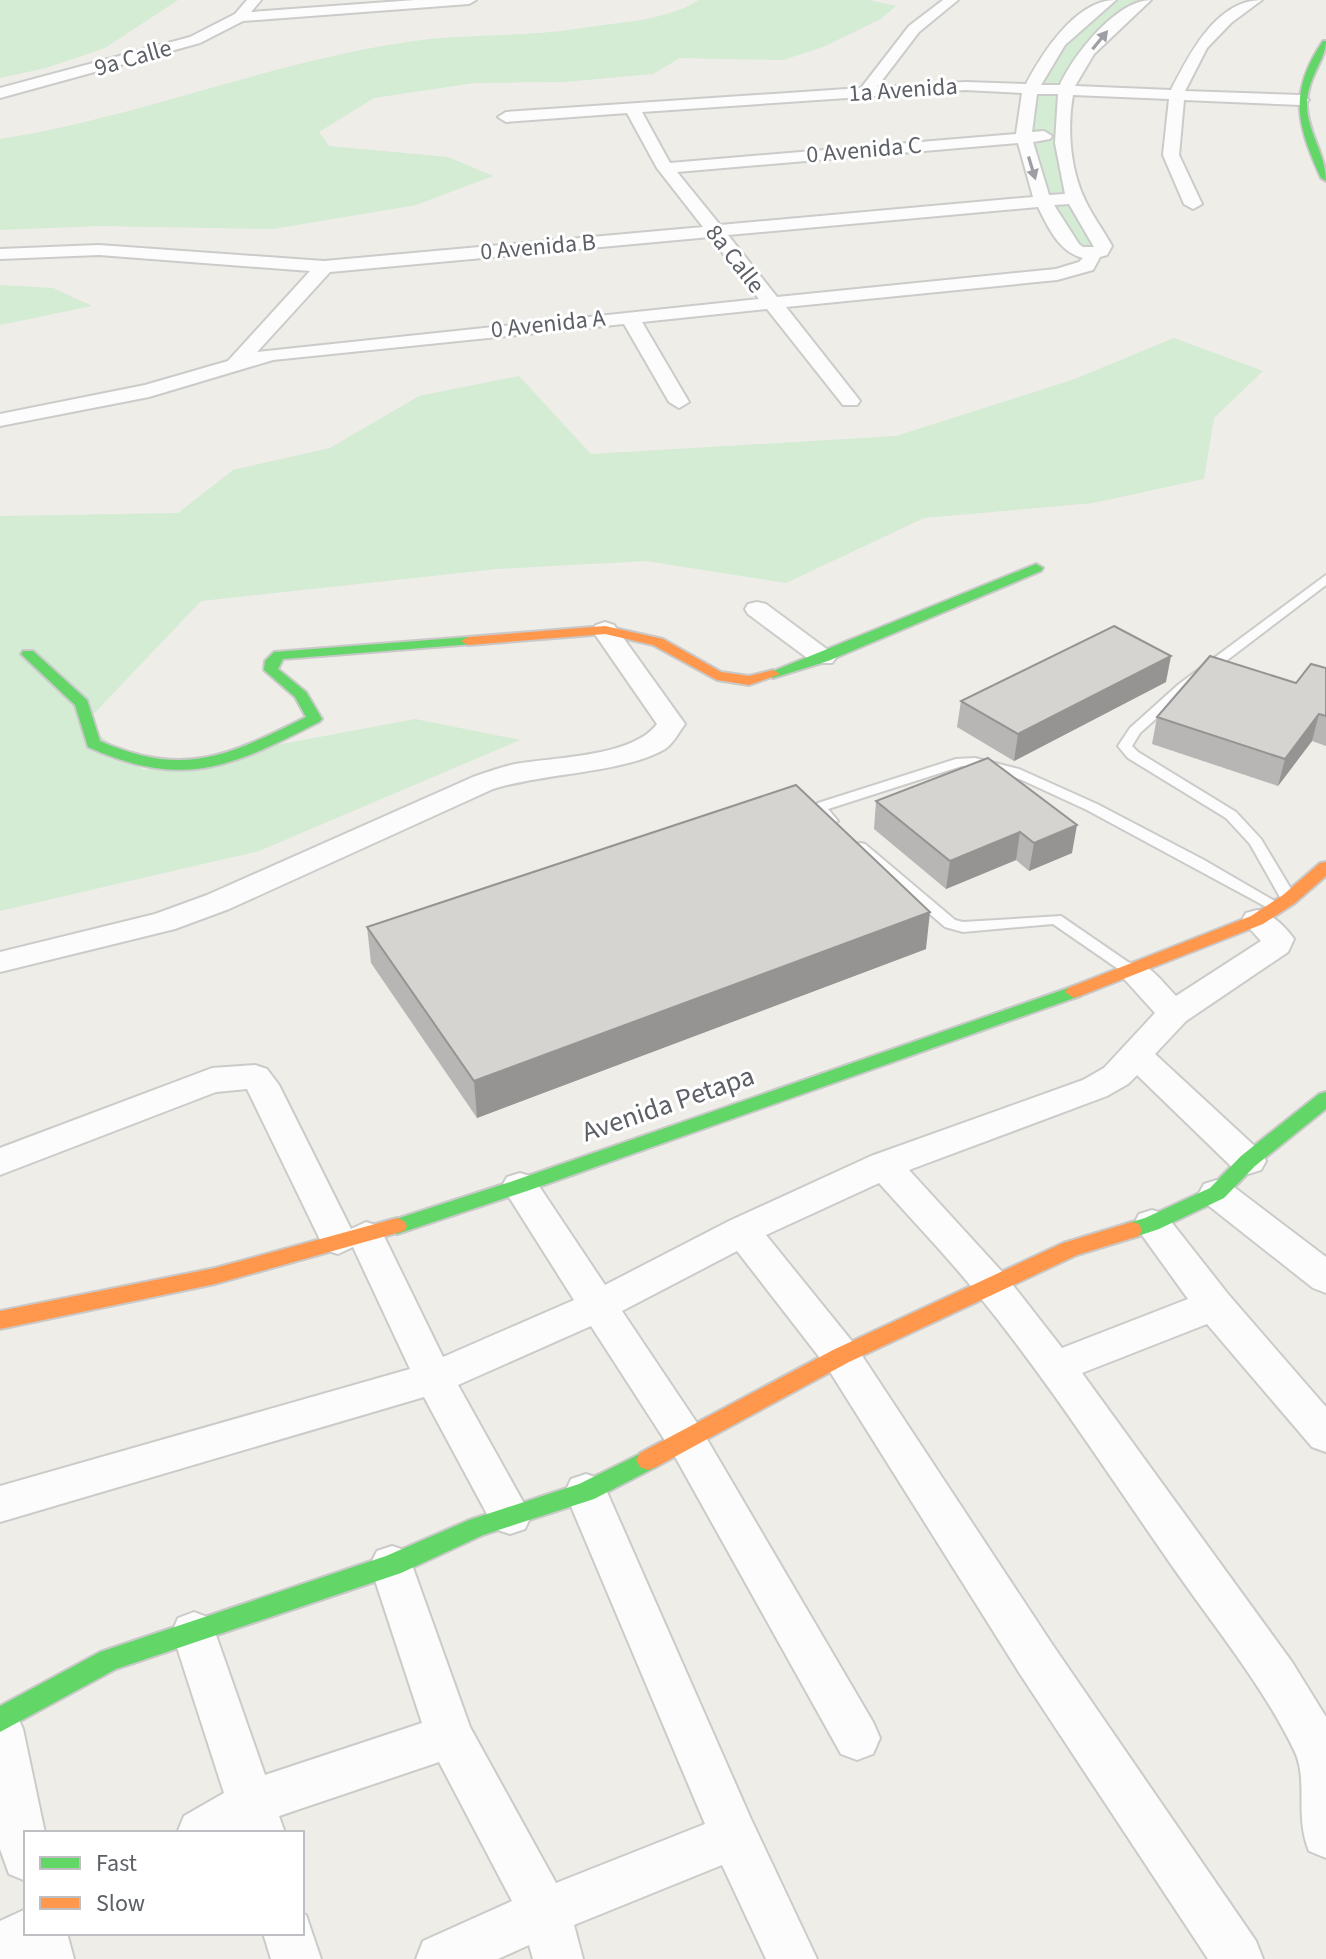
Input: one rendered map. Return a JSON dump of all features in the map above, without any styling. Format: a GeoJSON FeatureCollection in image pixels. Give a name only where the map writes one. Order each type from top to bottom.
{"type":"FeatureCollection","features":[{"type":"Feature","properties":{"kind":"street","name":"9a Calle"},"geometry":{"type":"LineString","coordinates":[[0,93],[173,47],[217,31],[240,17],[254,0]]}},
{"type":"Feature","properties":{"kind":"street"},"geometry":{"type":"LineString","coordinates":[[240,17],[469,0]]}},
{"type":"Feature","properties":{"kind":"street"},"geometry":{"type":"LineString","coordinates":[[866,92],[914,29],[951,0]]}},
{"type":"Feature","properties":{"kind":"street"},"geometry":{"type":"LineString","coordinates":[[1109,0],[1054,49],[1027,101],[1025,136],[1029,162],[1042,200],[1071,246],[1089,253],[1101,251],[1103,246],[1075,198],[1063,137],[1067,89],[1086,57],[1126,14],[1144,0]]}},
{"type":"Feature","properties":{"kind":"street"},"geometry":{"type":"LineString","coordinates":[[1193,204],[1171,155],[1177,92],[1201,46],[1226,20],[1255,0]]}},
{"type":"Feature","properties":{"kind":"street"},"geometry":{"type":"LineString","coordinates":[[1095,10],[1126,14]]}},
{"type":"Feature","properties":{"kind":"street"},"geometry":{"type":"LineString","coordinates":[[1326,43],[1304,73],[1308,132],[1326,178]]}},
{"type":"Feature","properties":{"kind":"street","name":"1a Avenida"},"geometry":{"type":"LineString","coordinates":[[506,117],[965,86],[1305,97]]}},
{"type":"Feature","properties":{"kind":"street","name":"8a Calle"},"geometry":{"type":"LineString","coordinates":[[632,109],[665,168],[850,401]]}},
{"type":"Feature","properties":{"kind":"street","name":"0 Avenida C"},"geometry":{"type":"LineString","coordinates":[[665,168],[1025,136],[1063,137]]}},
{"type":"Feature","properties":{"kind":"street","name":"0 Avenida B"},"geometry":{"type":"LineString","coordinates":[[0,254],[99,250],[324,267],[1075,198]]}},
{"type":"Feature","properties":{"kind":"street","name":"0 Avenida A"},"geometry":{"type":"LineString","coordinates":[[0,420],[149,391],[271,354],[1070,272],[1090,262],[1089,253]]}},
{"type":"Feature","properties":{"kind":"street"},"geometry":{"type":"LineString","coordinates":[[237,362],[324,267]]}},
{"type":"Feature","properties":{"kind":"street"},"geometry":{"type":"LineString","coordinates":[[629,316],[679,402]]}},
{"type":"Feature","properties":{"kind":"street"},"geometry":{"type":"LineString","coordinates":[[28,654],[82,703],[93,744],[117,760],[170,769],[206,766],[281,736],[314,719],[306,697],[283,683],[271,670],[272,661],[279,655],[605,630],[658,642],[717,676],[749,681],[823,658],[1036,568]]}},
{"type":"Feature","properties":{"kind":"street"},"geometry":{"type":"LineString","coordinates":[[757,609],[823,658]]}},
{"type":"Feature","properties":{"kind":"street"},"geometry":{"type":"LineString","coordinates":[[0,962],[178,917],[513,773],[628,754],[658,742],[671,724],[605,630]]}},
{"type":"Feature","properties":{"kind":"street","name":"Avenida Petapa"},"geometry":{"type":"LineString","coordinates":[[0,1320],[215,1276],[520,1186],[1133,971],[1274,909],[1326,867]]}},
{"type":"Feature","properties":{"kind":"street"},"geometry":{"type":"LineString","coordinates":[[0,1504],[434,1378],[598,1306],[742,1231],[884,1165],[1095,1088],[1116,1076],[1174,1013],[1277,945],[1274,909]]}},
{"type":"Feature","properties":{"kind":"street"},"geometry":{"type":"LineString","coordinates":[[1133,971],[1174,1013]]}},
{"type":"Feature","properties":{"kind":"street"},"geometry":{"type":"LineString","coordinates":[[1134,1053],[1248,1161]]}},
{"type":"Feature","properties":{"kind":"street"},"geometry":{"type":"LineString","coordinates":[[0,1162],[212,1080],[255,1077],[434,1378],[510,1516]]}},
{"type":"Feature","properties":{"kind":"street"},"geometry":{"type":"LineString","coordinates":[[0,1720],[109,1660],[392,1565],[477,1527],[586,1492],[687,1441],[841,1356],[1070,1249],[1152,1224],[1217,1193],[1248,1161],[1326,1099]]}},
{"type":"Feature","properties":{"kind":"street"},"geometry":{"type":"LineString","coordinates":[[884,1165],[992,1285],[1055,1367],[1276,1677],[1317,1745],[1325,1774],[1323,1808],[1326,1834]]}},
{"type":"Feature","properties":{"kind":"street"},"geometry":{"type":"LineString","coordinates":[[520,1186],[687,1441],[857,1738]]}},
{"type":"Feature","properties":{"kind":"street"},"geometry":{"type":"LineString","coordinates":[[1217,1193],[1321,1266]]}},
{"type":"Feature","properties":{"kind":"street"},"geometry":{"type":"LineString","coordinates":[[1152,1224],[1214,1305],[1326,1435]]}},
{"type":"Feature","properties":{"kind":"street"},"geometry":{"type":"LineString","coordinates":[[742,1231],[841,1356],[1036,1659],[1238,1959]]}},
{"type":"Feature","properties":{"kind":"street"},"geometry":{"type":"LineString","coordinates":[[1055,1367],[1214,1305]]}},
{"type":"Feature","properties":{"kind":"street"},"geometry":{"type":"LineString","coordinates":[[586,1492],[734,1836],[792,1959]]}},
{"type":"Feature","properties":{"kind":"street"},"geometry":{"type":"LineString","coordinates":[[392,1565],[450,1736],[545,1912],[558,1959]]}},
{"type":"Feature","properties":{"kind":"street"},"geometry":{"type":"LineString","coordinates":[[194,1632],[257,1818]]}},
{"type":"Feature","properties":{"kind":"street"},"geometry":{"type":"LineString","coordinates":[[0,1729],[24,1847]]}},
{"type":"Feature","properties":{"kind":"street"},"geometry":{"type":"LineString","coordinates":[[208,1831],[257,1818],[450,1736]]}},
{"type":"Feature","properties":{"kind":"street"},"geometry":{"type":"LineString","coordinates":[[441,1959],[545,1912],[734,1836]]}},
{"type":"Feature","properties":{"kind":"street"},"geometry":{"type":"LineString","coordinates":[[0,1947],[25,1935]]}},
{"type":"Feature","properties":{"kind":"street"},"geometry":{"type":"LineString","coordinates":[[43,1935],[49,1959]]}},
{"type":"Feature","properties":{"kind":"street"},"geometry":{"type":"LineString","coordinates":[[289,1935],[296,1959]]}},
{"type":"Feature","properties":{"kind":"lane"},"geometry":{"type":"LineString","coordinates":[[1274,909],[1256,842],[1231,815],[1133,755],[1125,746],[1128,735],[1180,691],[1326,579]]}},
{"type":"Feature","properties":{"kind":"lane"},"geometry":{"type":"LineString","coordinates":[[1133,971],[1056,919],[963,927],[950,924],[820,809],[961,762],[981,761],[1040,782],[1116,818],[1274,909]]}},
{"type":"Feature","properties":{"kind":"green space"},"geometry":{"type":"Polygon","coordinates":[[[0,0],[178,0],[105,48],[46,68],[0,78],[0,0]]]}},
{"type":"Feature","properties":{"kind":"green space"},"geometry":{"type":"Polygon","coordinates":[[[699,0],[869,0],[896,6],[881,19],[823,47],[783,60],[680,58],[653,74],[564,82],[474,83],[374,98],[319,132],[329,146],[448,157],[493,176],[416,205],[273,229],[99,226],[0,230],[0,139],[101,118],[350,52],[423,40],[554,32],[624,23],[671,13],[699,0]]]}},
{"type":"Feature","properties":{"kind":"green space"},"geometry":{"type":"Polygon","coordinates":[[[1109,0],[1144,0],[1127,13],[1071,78],[1068,165],[1103,246],[1080,252],[1029,162],[1027,101],[1042,68],[1109,0]]]}},
{"type":"Feature","properties":{"kind":"green space"},"geometry":{"type":"Polygon","coordinates":[[[0,285],[53,288],[92,306],[0,325],[0,285]]]}},
{"type":"Feature","properties":{"kind":"green space"},"geometry":{"type":"Polygon","coordinates":[[[1174,338],[1263,371],[1214,418],[1204,479],[1093,503],[924,518],[786,583],[646,561],[497,569],[201,601],[85,723],[143,770],[415,719],[520,740],[259,851],[0,911],[0,516],[178,513],[233,470],[330,448],[419,396],[519,376],[591,454],[896,436],[1072,380],[1174,338]]]}},
{"type":"Feature","properties":{"kind":"building"},"geometry":{"type":"Polygon","coordinates":[[[1114,626],[1171,656],[1018,734],[961,701],[1114,626]]]}},
{"type":"Feature","properties":{"kind":"building"},"geometry":{"type":"Polygon","coordinates":[[[1210,656],[1296,683],[1311,664],[1326,668],[1326,716],[1319,714],[1285,759],[1157,717],[1210,656]]]}},
{"type":"Feature","properties":{"kind":"building"},"geometry":{"type":"Polygon","coordinates":[[[988,758],[1077,825],[1034,843],[1020,832],[950,861],[876,801],[988,758]]]}},
{"type":"Feature","properties":{"kind":"building"},"geometry":{"type":"Polygon","coordinates":[[[796,785],[930,912],[474,1081],[367,927],[796,785]]]}},
{"type":"Feature","properties":{"kind":"traffic: fast"},"geometry":{"type":"LineString","coordinates":[[1326,43],[1314,61],[1303,94],[1305,126],[1326,178]]}},
{"type":"Feature","properties":{"kind":"traffic: fast"},"geometry":{"type":"LineString","coordinates":[[773,674],[823,658],[1036,568]]}},
{"type":"Feature","properties":{"kind":"traffic: fast"},"geometry":{"type":"LineString","coordinates":[[28,654],[82,703],[93,744],[152,765],[179,766],[232,756],[314,719],[301,695],[271,670],[272,661],[279,655],[468,641]]}},
{"type":"Feature","properties":{"kind":"traffic: fast"},"geometry":{"type":"LineString","coordinates":[[397,1226],[1074,992]]}},
{"type":"Feature","properties":{"kind":"traffic: fast"},"geometry":{"type":"LineString","coordinates":[[1132,1230],[1152,1224],[1217,1193],[1248,1161],[1326,1099]]}},
{"type":"Feature","properties":{"kind":"traffic: fast"},"geometry":{"type":"LineString","coordinates":[[0,1720],[109,1660],[392,1565],[477,1527],[586,1492],[648,1460]]}},
{"type":"Feature","properties":{"kind":"traffic: slow"},"geometry":{"type":"LineString","coordinates":[[468,641],[605,630],[658,642],[717,676],[749,681],[773,674]]}},
{"type":"Feature","properties":{"kind":"traffic: slow"},"geometry":{"type":"LineString","coordinates":[[1074,992],[1257,920],[1289,899],[1326,867]]}},
{"type":"Feature","properties":{"kind":"traffic: slow"},"geometry":{"type":"LineString","coordinates":[[0,1320],[215,1276],[397,1226]]}},
{"type":"Feature","properties":{"kind":"traffic: slow"},"geometry":{"type":"LineString","coordinates":[[648,1460],[841,1356],[1070,1249],[1132,1230]]}}]}
